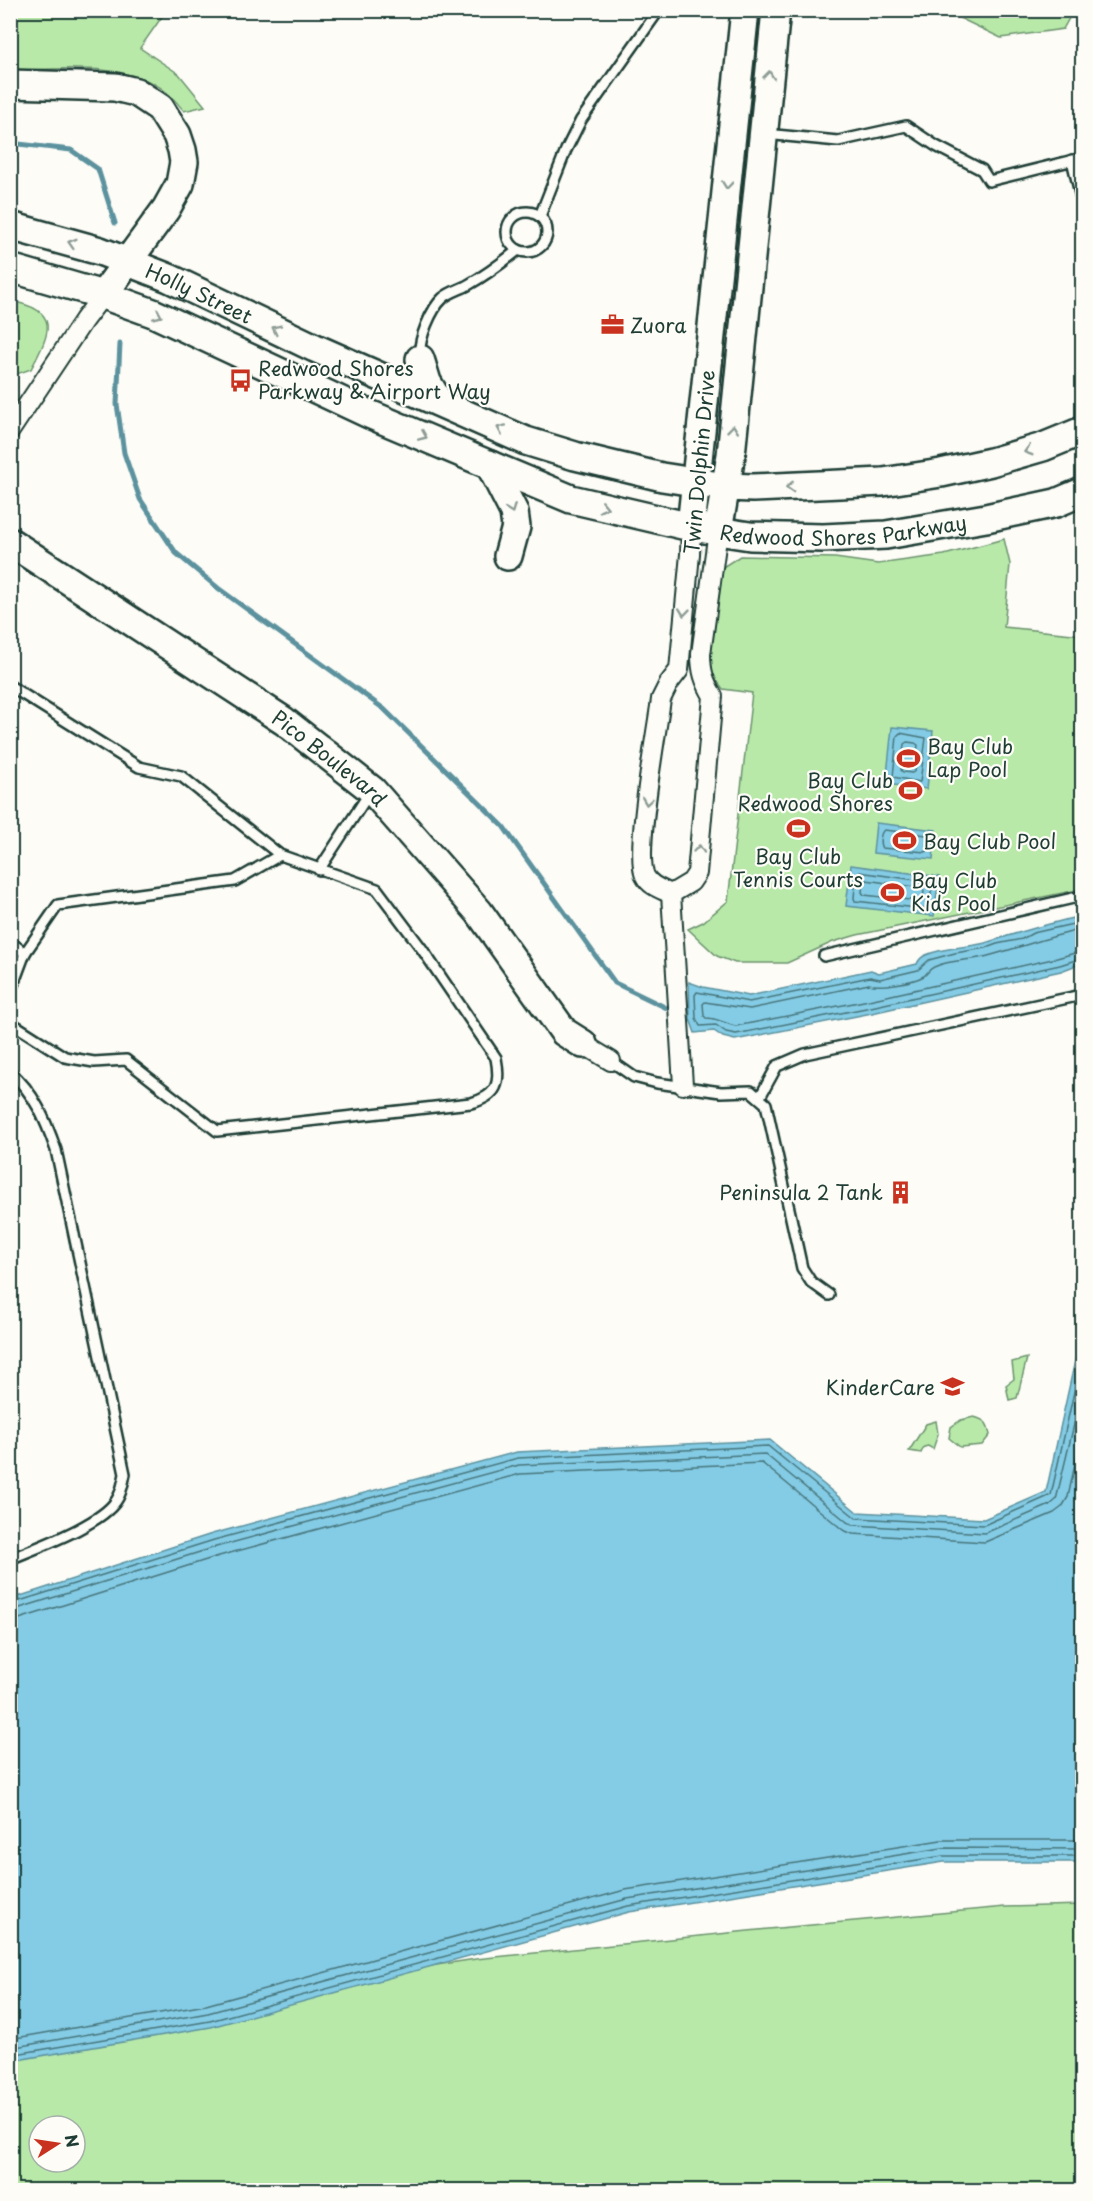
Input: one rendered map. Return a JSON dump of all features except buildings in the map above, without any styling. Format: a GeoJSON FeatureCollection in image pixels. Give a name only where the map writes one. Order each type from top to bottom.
{"type":"FeatureCollection","features":[{"type":"Feature","properties":{"kind":"main road","name":"Twin Dolphin Drive"},"geometry":{"type":"LineString","coordinates":[[691,527],[745,10]]}},
{"type":"Feature","properties":{"kind":"main road","name":"Twin Dolphin Drive"},"geometry":{"type":"LineString","coordinates":[[718,531],[726,487],[776,10]]}},
{"type":"Feature","properties":{"kind":"main road"},"geometry":{"type":"LineString","coordinates":[[10,84],[125,89],[136,92],[149,100],[168,118],[182,150],[184,162],[180,184],[166,208],[103,295]]}},
{"type":"Feature","properties":{"kind":"main road","name":"Holly Street"},"geometry":{"type":"LineString","coordinates":[[10,226],[128,261],[169,278],[315,348],[382,376]]}},
{"type":"Feature","properties":{"kind":"main road","name":"Holly Street"},"geometry":{"type":"LineString","coordinates":[[10,268],[103,295],[153,313],[369,414]]}},
{"type":"Feature","properties":{"kind":"main road"},"geometry":{"type":"LineString","coordinates":[[420,359],[427,382],[439,402]]}},
{"type":"Feature","properties":{"kind":"main road","name":"Redwood Shores Parkway"},"geometry":{"type":"LineString","coordinates":[[382,376],[526,441],[662,477],[726,487],[761,488],[883,482],[941,473],[1043,447],[1083,431]]}},
{"type":"Feature","properties":{"kind":"main road","name":"Redwood Shores Parkway"},"geometry":{"type":"LineString","coordinates":[[369,414],[571,499],[691,527],[761,536],[823,538],[886,535],[957,525],[1056,503],[1083,492]]}},
{"type":"Feature","properties":{"kind":"main road"},"geometry":{"type":"LineString","coordinates":[[490,465],[514,512],[516,527],[508,556]]}},
{"type":"Feature","properties":{"kind":"main road","name":"Pico Boulevard"},"geometry":{"type":"LineString","coordinates":[[10,542],[284,721],[372,790],[478,912],[564,1032],[583,1044]]}},
{"type":"Feature","properties":{"kind":"street"},"geometry":{"type":"LineString","coordinates":[[10,431],[103,295]]}},
{"type":"Feature","properties":{"kind":"street","name":"Twin Dolphin Drive"},"geometry":{"type":"LineString","coordinates":[[691,527],[679,670],[669,683],[662,699],[644,823],[642,866],[646,877],[652,885],[671,894],[691,882],[697,873],[713,696],[704,682],[701,668],[718,531]]}},
{"type":"Feature","properties":{"kind":"street"},"geometry":{"type":"LineString","coordinates":[[671,894],[683,1085]]}},
{"type":"Feature","properties":{"kind":"street"},"geometry":{"type":"LineString","coordinates":[[583,1044],[611,1061]]}},
{"type":"Feature","properties":{"kind":"lane"},"geometry":{"type":"LineString","coordinates":[[540,216],[566,150],[581,120],[659,10]]}},
{"type":"Feature","properties":{"kind":"lane"},"geometry":{"type":"LineString","coordinates":[[763,134],[838,141],[906,126],[936,146],[982,170],[989,181],[1083,158]]}},
{"type":"Feature","properties":{"kind":"lane"},"geometry":{"type":"LineString","coordinates":[[1072,160],[1083,202]]}},
{"type":"Feature","properties":{"kind":"lane"},"geometry":{"type":"LineString","coordinates":[[527,211],[540,216],[547,229],[543,244],[530,252],[518,250],[512,247],[507,235],[506,228],[510,219],[520,212],[527,211]]}},
{"type":"Feature","properties":{"kind":"lane"},"geometry":{"type":"LineString","coordinates":[[420,359],[418,345],[435,309],[444,296],[492,271],[518,250]]}},
{"type":"Feature","properties":{"kind":"lane"},"geometry":{"type":"LineString","coordinates":[[10,686],[139,767],[181,776],[280,855],[377,889],[422,949],[496,1058],[500,1074],[495,1090],[484,1099],[471,1103],[217,1131],[126,1060],[94,1062],[65,1057],[10,1022]]}},
{"type":"Feature","properties":{"kind":"lane"},"geometry":{"type":"LineString","coordinates":[[319,870],[372,790]]}},
{"type":"Feature","properties":{"kind":"lane"},"geometry":{"type":"LineString","coordinates":[[10,993],[25,953],[58,905],[235,880],[280,855]]}},
{"type":"Feature","properties":{"kind":"lane"},"geometry":{"type":"LineString","coordinates":[[824,956],[1083,896]]}},
{"type":"Feature","properties":{"kind":"lane"},"geometry":{"type":"LineString","coordinates":[[10,942],[25,953]]}},
{"type":"Feature","properties":{"kind":"lane"},"geometry":{"type":"LineString","coordinates":[[760,1097],[777,1066],[805,1054],[1083,994]]}},
{"type":"Feature","properties":{"kind":"lane"},"geometry":{"type":"LineString","coordinates":[[611,1061],[634,1077],[657,1083],[721,1092],[751,1091],[760,1097],[766,1104],[802,1268],[811,1282],[829,1295]]}},
{"type":"Feature","properties":{"kind":"lane"},"geometry":{"type":"LineString","coordinates":[[10,1072],[28,1090],[48,1127],[56,1150],[125,1474],[117,1500],[109,1509],[58,1538],[10,1559]]}},
{"type":"Feature","properties":{"kind":"green space"},"geometry":{"type":"Polygon","coordinates":[[[11,10],[166,11],[140,48],[179,74],[205,106],[184,111],[168,93],[150,81],[112,71],[11,70],[11,10]]]}},
{"type":"Feature","properties":{"kind":"green space"},"geometry":{"type":"Polygon","coordinates":[[[945,11],[1073,11],[1063,29],[1001,38],[945,11]]]}},
{"type":"Feature","properties":{"kind":"green space"},"geometry":{"type":"Polygon","coordinates":[[[10,301],[38,310],[45,317],[47,325],[43,344],[31,369],[11,376],[10,301]]]}},
{"type":"Feature","properties":{"kind":"green space","name":"Bay Club Redwood Shores"},"geometry":{"type":"Polygon","coordinates":[[[1004,539],[1010,564],[1004,627],[1082,635],[1082,889],[857,935],[833,942],[787,963],[735,963],[717,956],[688,929],[703,922],[728,901],[752,693],[723,689],[710,671],[718,570],[740,556],[835,558],[878,564],[944,555],[1004,539]]]}},
{"type":"Feature","properties":{"kind":"green space"},"geometry":{"type":"Polygon","coordinates":[[[1027,1358],[1017,1398],[1009,1400],[1006,1385],[1014,1379],[1012,1362],[1027,1358]]]}},
{"type":"Feature","properties":{"kind":"green space"},"geometry":{"type":"Polygon","coordinates":[[[974,1417],[986,1423],[990,1435],[982,1445],[960,1447],[949,1438],[951,1427],[961,1420],[974,1417]]]}},
{"type":"Feature","properties":{"kind":"green space"},"geometry":{"type":"Polygon","coordinates":[[[936,1421],[938,1434],[933,1449],[928,1446],[924,1447],[921,1453],[909,1451],[926,1424],[936,1421]]]}},
{"type":"Feature","properties":{"kind":"green space"},"geometry":{"type":"Polygon","coordinates":[[[1082,1905],[1082,2190],[11,2190],[11,2060],[152,2008],[476,1959],[1005,1907],[1082,1905]]]}},
{"type":"Feature","properties":{"kind":"water","name":"Bay Club Lap Pool"},"geometry":{"type":"Polygon","coordinates":[[[892,727],[933,731],[927,789],[886,784],[892,727]]]}},
{"type":"Feature","properties":{"kind":"water","name":"Bay Club Pool"},"geometry":{"type":"Polygon","coordinates":[[[876,823],[936,830],[933,859],[873,853],[876,823]]]}},
{"type":"Feature","properties":{"kind":"water","name":"Bay Club Kids Pool"},"geometry":{"type":"Polygon","coordinates":[[[851,865],[939,877],[934,916],[846,906],[851,865]]]}},
{"type":"Feature","properties":{"kind":"water"},"geometry":{"type":"Polygon","coordinates":[[[1082,916],[1082,963],[1061,971],[872,1013],[735,1040],[723,1037],[714,1031],[695,1033],[690,1019],[689,982],[749,996],[871,970],[879,973],[917,964],[921,957],[933,952],[985,943],[1082,916]]]}},
{"type":"Feature","properties":{"kind":"water"},"geometry":{"type":"Polygon","coordinates":[[[1082,1329],[1082,1862],[944,1862],[629,1912],[211,2027],[11,2061],[11,1599],[212,1534],[517,1452],[770,1440],[857,1512],[984,1519],[1046,1492],[1082,1329]]]}},
{"type":"Feature","properties":{"kind":"waterway"},"geometry":{"type":"LineString","coordinates":[[10,143],[71,150],[98,169],[115,223]]}},
{"type":"Feature","properties":{"kind":"waterway"},"geometry":{"type":"LineString","coordinates":[[120,344],[117,404],[124,453],[140,499],[176,553],[218,588],[384,709],[503,826],[615,983],[673,1011]]}},
{"type":"Feature","properties":{"kind":"place","name":"Zuora"},"geometry":{"type":"Point","coordinates":[612,325]}},
{"type":"Feature","properties":{"kind":"place","name":"Redwood Shores Parkway & Airport Way"},"geometry":{"type":"Point","coordinates":[240,380]}},
{"type":"Feature","properties":{"kind":"place","name":"Bay Club Lap Pool"},"geometry":{"type":"Point","coordinates":[909,758]}},
{"type":"Feature","properties":{"kind":"place","name":"Bay Club Redwood Shores"},"geometry":{"type":"Point","coordinates":[911,791]}},
{"type":"Feature","properties":{"kind":"place","name":"Bay Club Tennis Courts"},"geometry":{"type":"Point","coordinates":[798,829]}},
{"type":"Feature","properties":{"kind":"place","name":"Bay Club Pool"},"geometry":{"type":"Point","coordinates":[905,841]}},
{"type":"Feature","properties":{"kind":"place","name":"Bay Club Kids Pool"},"geometry":{"type":"Point","coordinates":[893,892]}},
{"type":"Feature","properties":{"kind":"place","name":"Peninsula 2 Tank"},"geometry":{"type":"Point","coordinates":[901,1192]}},
{"type":"Feature","properties":{"kind":"place","name":"KinderCare"},"geometry":{"type":"Point","coordinates":[953,1387]}}]}
